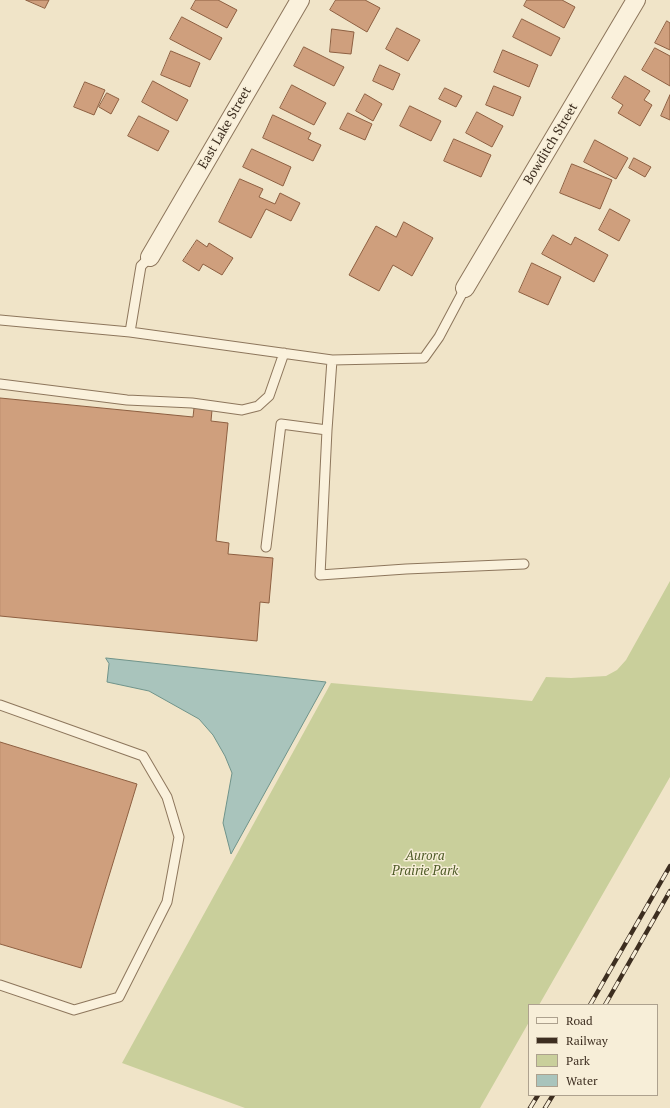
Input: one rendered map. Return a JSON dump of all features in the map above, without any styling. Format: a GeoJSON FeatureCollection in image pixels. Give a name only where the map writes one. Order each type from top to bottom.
{"type":"FeatureCollection","features":[{"type":"Feature","properties":{"kind":"street","name":"East Lake Street"},"geometry":{"type":"LineString","coordinates":[[150,257],[300,0]]}},
{"type":"Feature","properties":{"kind":"street","name":"Bowditch Street"},"geometry":{"type":"LineString","coordinates":[[465,288],[636,0]]}},
{"type":"Feature","properties":{"kind":"lane"},"geometry":{"type":"LineString","coordinates":[[130,332],[141,266],[150,257]]}},
{"type":"Feature","properties":{"kind":"lane"},"geometry":{"type":"LineString","coordinates":[[0,320],[130,332],[332,360],[424,358],[439,336],[465,288]]}},
{"type":"Feature","properties":{"kind":"lane"},"geometry":{"type":"LineString","coordinates":[[0,384],[127,400],[192,403],[242,410],[258,406],[269,396],[284,353]]}},
{"type":"Feature","properties":{"kind":"lane"},"geometry":{"type":"LineString","coordinates":[[332,360],[320,575],[406,569],[524,564]]}},
{"type":"Feature","properties":{"kind":"lane"},"geometry":{"type":"LineString","coordinates":[[266,547],[281,424],[327,430]]}},
{"type":"Feature","properties":{"kind":"lane"},"geometry":{"type":"LineString","coordinates":[[0,705],[143,756],[167,797],[179,837],[167,902],[119,997],[74,1010],[0,985]]}},
{"type":"Feature","properties":{"kind":"green space","name":"Aurora Prairie Park"},"geometry":{"type":"Polygon","coordinates":[[[670,581],[670,777],[540,1004],[528,1004],[528,1024],[480,1108],[245,1108],[122,1063],[331,683],[532,701],[546,677],[571,678],[606,676],[617,670],[626,660],[670,581]]]}},
{"type":"Feature","properties":{"kind":"water"},"geometry":{"type":"Polygon","coordinates":[[[106,658],[326,682],[231,854],[223,823],[232,773],[225,756],[213,735],[199,719],[149,691],[107,682],[109,664],[106,658]]]}},
{"type":"Feature","properties":{"kind":"building"},"geometry":{"type":"Polygon","coordinates":[[[26,0],[49,0],[45,8],[26,0]]]}},
{"type":"Feature","properties":{"kind":"building"},"geometry":{"type":"Polygon","coordinates":[[[196,0],[218,0],[237,10],[227,28],[191,9],[196,0]]]}},
{"type":"Feature","properties":{"kind":"building"},"geometry":{"type":"Polygon","coordinates":[[[336,0],[365,0],[380,8],[367,32],[330,10],[336,0]]]}},
{"type":"Feature","properties":{"kind":"building"},"geometry":{"type":"Polygon","coordinates":[[[527,0],[562,0],[575,7],[564,28],[524,6],[527,0]]]}},
{"type":"Feature","properties":{"kind":"building"},"geometry":{"type":"Polygon","coordinates":[[[182,17],[222,38],[210,60],[170,39],[182,17]]]}},
{"type":"Feature","properties":{"kind":"building"},"geometry":{"type":"Polygon","coordinates":[[[522,19],[560,38],[551,56],[513,37],[522,19]]]}},
{"type":"Feature","properties":{"kind":"building"},"geometry":{"type":"Polygon","coordinates":[[[667,21],[670,23],[670,50],[655,43],[667,21]]]}},
{"type":"Feature","properties":{"kind":"building"},"geometry":{"type":"Polygon","coordinates":[[[397,28],[420,40],[408,61],[386,49],[397,28]]]}},
{"type":"Feature","properties":{"kind":"building"},"geometry":{"type":"Polygon","coordinates":[[[332,29],[354,32],[351,54],[330,52],[332,29]]]}},
{"type":"Feature","properties":{"kind":"building"},"geometry":{"type":"Polygon","coordinates":[[[304,47],[344,67],[334,86],[294,66],[304,47]]]}},
{"type":"Feature","properties":{"kind":"building"},"geometry":{"type":"Polygon","coordinates":[[[655,48],[670,56],[670,86],[642,70],[655,48]]]}},
{"type":"Feature","properties":{"kind":"building"},"geometry":{"type":"Polygon","coordinates":[[[503,50],[538,65],[529,87],[494,72],[503,50]]]}},
{"type":"Feature","properties":{"kind":"building"},"geometry":{"type":"Polygon","coordinates":[[[171,51],[200,63],[190,87],[161,75],[171,51]]]}},
{"type":"Feature","properties":{"kind":"building"},"geometry":{"type":"Polygon","coordinates":[[[380,65],[400,74],[393,90],[373,81],[380,65]]]}},
{"type":"Feature","properties":{"kind":"building"},"geometry":{"type":"Polygon","coordinates":[[[625,76],[650,91],[644,100],[652,105],[640,126],[618,113],[623,105],[612,98],[625,76]]]}},
{"type":"Feature","properties":{"kind":"building"},"geometry":{"type":"Polygon","coordinates":[[[153,81],[188,100],[177,121],[142,102],[153,81]]]}},
{"type":"Feature","properties":{"kind":"building"},"geometry":{"type":"Polygon","coordinates":[[[85,82],[105,90],[94,115],[74,107],[85,82]]]}},
{"type":"Feature","properties":{"kind":"building"},"geometry":{"type":"Polygon","coordinates":[[[292,85],[326,103],[314,125],[280,108],[292,85]]]}},
{"type":"Feature","properties":{"kind":"building"},"geometry":{"type":"Polygon","coordinates":[[[494,86],[521,97],[513,116],[486,105],[494,86]]]}},
{"type":"Feature","properties":{"kind":"building"},"geometry":{"type":"Polygon","coordinates":[[[445,88],[462,96],[456,107],[439,99],[445,88]]]}},
{"type":"Feature","properties":{"kind":"building"},"geometry":{"type":"Polygon","coordinates":[[[107,93],[119,99],[111,114],[99,107],[107,93]]]}},
{"type":"Feature","properties":{"kind":"building"},"geometry":{"type":"Polygon","coordinates":[[[365,94],[382,104],[373,121],[356,111],[365,94]]]}},
{"type":"Feature","properties":{"kind":"building"},"geometry":{"type":"Polygon","coordinates":[[[670,95],[670,120],[661,116],[670,95]]]}},
{"type":"Feature","properties":{"kind":"building"},"geometry":{"type":"Polygon","coordinates":[[[410,106],[441,121],[431,141],[400,126],[410,106]]]}},
{"type":"Feature","properties":{"kind":"building"},"geometry":{"type":"Polygon","coordinates":[[[477,112],[503,126],[492,147],[466,133],[477,112]]]}},
{"type":"Feature","properties":{"kind":"building"},"geometry":{"type":"Polygon","coordinates":[[[348,113],[372,124],[365,140],[340,129],[348,113]]]}},
{"type":"Feature","properties":{"kind":"building"},"geometry":{"type":"Polygon","coordinates":[[[273,115],[311,133],[308,139],[321,145],[313,161],[263,138],[273,115]]]}},
{"type":"Feature","properties":{"kind":"building"},"geometry":{"type":"Polygon","coordinates":[[[139,116],[169,131],[158,151],[128,136],[139,116]]]}},
{"type":"Feature","properties":{"kind":"building"},"geometry":{"type":"Polygon","coordinates":[[[454,139],[491,155],[481,177],[444,161],[454,139]]]}},
{"type":"Feature","properties":{"kind":"building"},"geometry":{"type":"Polygon","coordinates":[[[595,140],[628,158],[616,179],[584,162],[595,140]]]}},
{"type":"Feature","properties":{"kind":"building"},"geometry":{"type":"Polygon","coordinates":[[[252,149],[291,167],[283,186],[243,167],[252,149]]]}},
{"type":"Feature","properties":{"kind":"building"},"geometry":{"type":"Polygon","coordinates":[[[634,158],[651,167],[645,177],[629,168],[634,158]]]}},
{"type":"Feature","properties":{"kind":"building"},"geometry":{"type":"Polygon","coordinates":[[[572,164],[612,180],[600,209],[560,193],[572,164]]]}},
{"type":"Feature","properties":{"kind":"building"},"geometry":{"type":"Polygon","coordinates":[[[240,179],[263,189],[259,197],[275,204],[280,193],[300,203],[291,221],[266,209],[251,238],[219,222],[240,179]]]}},
{"type":"Feature","properties":{"kind":"building"},"geometry":{"type":"Polygon","coordinates":[[[610,209],[630,220],[619,241],[599,230],[610,209]]]}},
{"type":"Feature","properties":{"kind":"building"},"geometry":{"type":"Polygon","coordinates":[[[404,222],[433,238],[412,276],[393,265],[379,291],[349,275],[376,226],[396,237],[404,222]]]}},
{"type":"Feature","properties":{"kind":"building"},"geometry":{"type":"Polygon","coordinates":[[[553,235],[571,245],[575,237],[608,255],[594,282],[542,254],[553,235]]]}},
{"type":"Feature","properties":{"kind":"building"},"geometry":{"type":"Polygon","coordinates":[[[197,240],[207,247],[209,243],[233,258],[222,275],[203,264],[199,271],[183,261],[197,240]]]}},
{"type":"Feature","properties":{"kind":"building"},"geometry":{"type":"Polygon","coordinates":[[[532,263],[561,277],[548,305],[519,292],[532,263]]]}},
{"type":"Feature","properties":{"kind":"building"},"geometry":{"type":"Polygon","coordinates":[[[0,398],[193,417],[194,408],[212,410],[211,421],[228,423],[216,541],[229,543],[228,554],[273,558],[269,603],[260,602],[257,641],[0,616],[0,398]]]}},
{"type":"Feature","properties":{"kind":"building"},"geometry":{"type":"Polygon","coordinates":[[[0,742],[137,784],[81,968],[0,944],[0,742]]]}},
{"type":"Feature","properties":{"kind":"railway"},"geometry":{"type":"LineString","coordinates":[[591,1004],[670,866]]}},
{"type":"Feature","properties":{"kind":"railway"},"geometry":{"type":"LineString","coordinates":[[606,1004],[670,891]]}},
{"type":"Feature","properties":{"kind":"railway"},"geometry":{"type":"LineString","coordinates":[[530,1108],[537,1096]]}},
{"type":"Feature","properties":{"kind":"railway"},"geometry":{"type":"LineString","coordinates":[[545,1108],[552,1096]]}}]}
